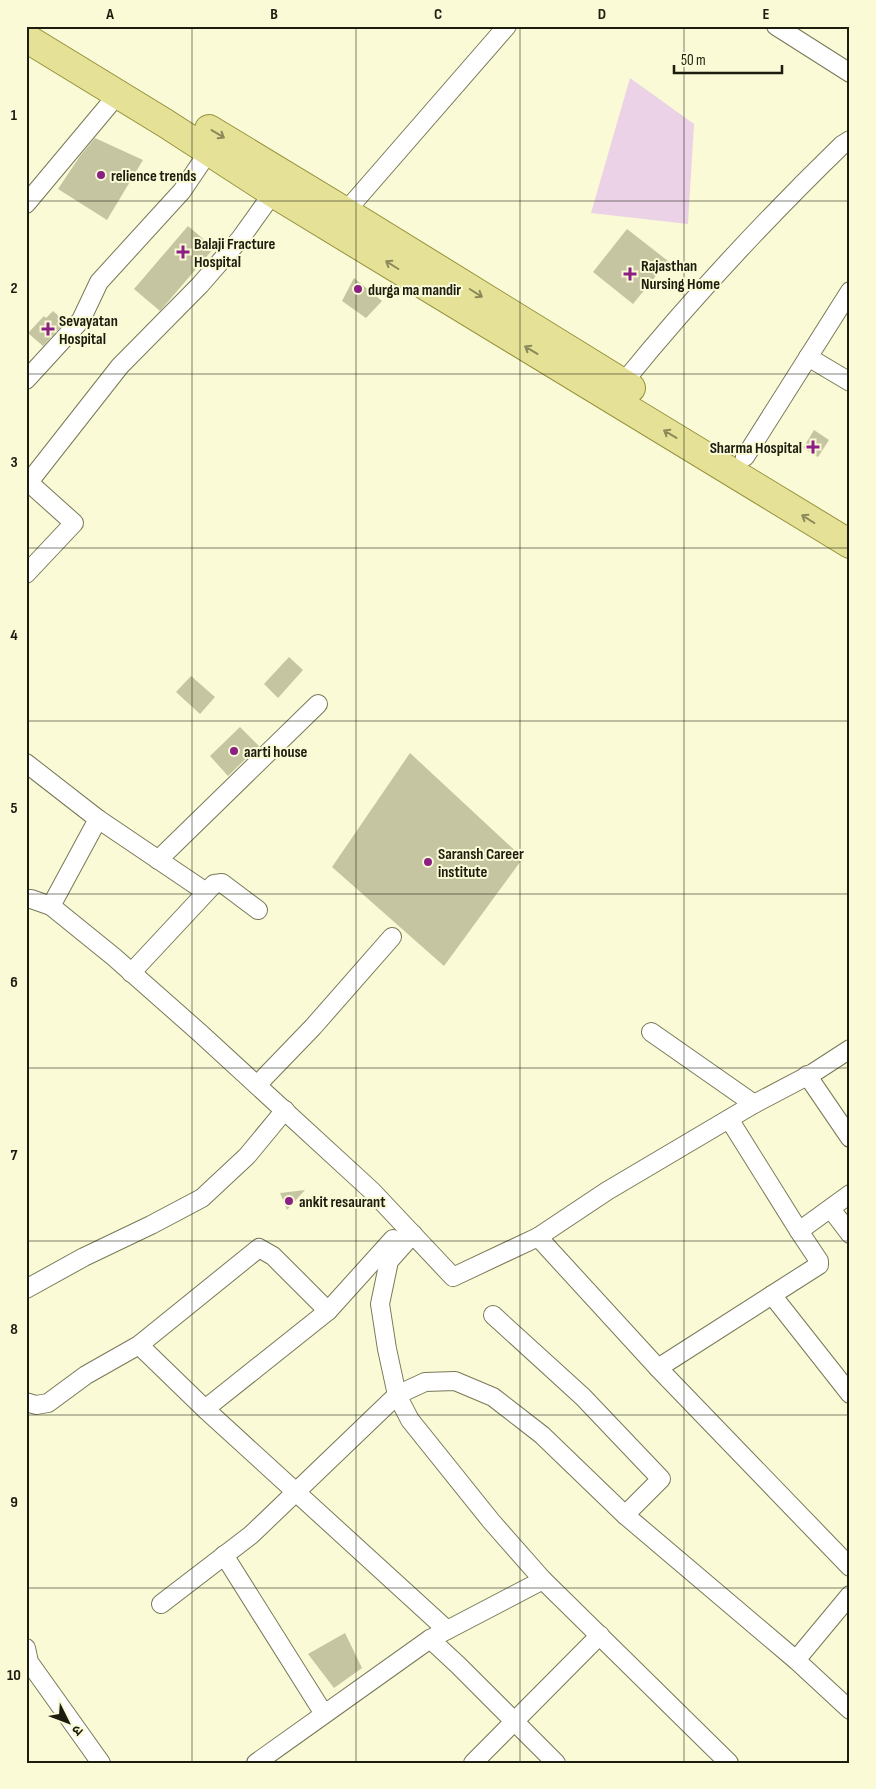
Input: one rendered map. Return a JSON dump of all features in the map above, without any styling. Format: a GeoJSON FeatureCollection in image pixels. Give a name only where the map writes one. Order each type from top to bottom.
{"type":"FeatureCollection","features":[{"type":"Feature","properties":{"kind":"main road"},"geometry":{"type":"LineString","coordinates":[[42,26],[338,219],[850,544]]}},
{"type":"Feature","properties":{"kind":"main road"},"geometry":{"type":"LineString","coordinates":[[26,38],[209,151],[273,193],[338,219],[623,383],[850,524]]}},
{"type":"Feature","properties":{"kind":"street"},"geometry":{"type":"LineString","coordinates":[[338,219],[507,26]]}},
{"type":"Feature","properties":{"kind":"street"},"geometry":{"type":"LineString","coordinates":[[776,26],[850,73]]}},
{"type":"Feature","properties":{"kind":"street"},"geometry":{"type":"LineString","coordinates":[[26,204],[118,94]]}},
{"type":"Feature","properties":{"kind":"street"},"geometry":{"type":"LineString","coordinates":[[623,383],[719,272],[792,194],[842,145],[850,140]]}},
{"type":"Feature","properties":{"kind":"street"},"geometry":{"type":"LineString","coordinates":[[26,380],[81,320],[99,282],[182,191],[209,151]]}},
{"type":"Feature","properties":{"kind":"street"},"geometry":{"type":"LineString","coordinates":[[26,574],[74,523],[28,481],[120,366],[200,285],[240,240],[273,193]]}},
{"type":"Feature","properties":{"kind":"street"},"geometry":{"type":"LineString","coordinates":[[744,457],[850,291]]}},
{"type":"Feature","properties":{"kind":"street"},"geometry":{"type":"LineString","coordinates":[[808,357],[850,382]]}},
{"type":"Feature","properties":{"kind":"street"},"geometry":{"type":"LineString","coordinates":[[158,860],[318,704]]}},
{"type":"Feature","properties":{"kind":"street"},"geometry":{"type":"LineString","coordinates":[[26,763],[98,819],[206,892]]}},
{"type":"Feature","properties":{"kind":"street"},"geometry":{"type":"LineString","coordinates":[[51,906],[98,819]]}},
{"type":"Feature","properties":{"kind":"street"},"geometry":{"type":"LineString","coordinates":[[132,973],[214,884],[222,883],[258,910]]}},
{"type":"Feature","properties":{"kind":"street"},"geometry":{"type":"LineString","coordinates":[[26,899],[51,906],[132,973],[372,1191],[453,1278],[538,1237],[607,1191],[850,1049]]}},
{"type":"Feature","properties":{"kind":"street"},"geometry":{"type":"LineString","coordinates":[[257,1085],[313,1027],[392,937]]}},
{"type":"Feature","properties":{"kind":"street"},"geometry":{"type":"LineString","coordinates":[[651,1032],[754,1104]]}},
{"type":"Feature","properties":{"kind":"street"},"geometry":{"type":"LineString","coordinates":[[807,1075],[850,1138]]}},
{"type":"Feature","properties":{"kind":"street"},"geometry":{"type":"LineString","coordinates":[[26,1289],[202,1198],[247,1156],[285,1110]]}},
{"type":"Feature","properties":{"kind":"street"},"geometry":{"type":"LineString","coordinates":[[658,1368],[819,1266],[818,1261],[730,1119]]}},
{"type":"Feature","properties":{"kind":"street"},"geometry":{"type":"LineString","coordinates":[[799,1231],[850,1194]]}},
{"type":"Feature","properties":{"kind":"street"},"geometry":{"type":"LineString","coordinates":[[831,1209],[850,1234]]}},
{"type":"Feature","properties":{"kind":"street"},"geometry":{"type":"LineString","coordinates":[[205,1409],[328,1311],[409,1230]]}},
{"type":"Feature","properties":{"kind":"street"},"geometry":{"type":"LineString","coordinates":[[409,1230],[389,1261],[380,1304],[397,1395],[410,1420],[491,1521],[544,1580],[729,1763]]}},
{"type":"Feature","properties":{"kind":"street"},"geometry":{"type":"LineString","coordinates":[[538,1237],[658,1368],[849,1566]]}},
{"type":"Feature","properties":{"kind":"street"},"geometry":{"type":"LineString","coordinates":[[26,1402],[36,1405],[48,1403],[86,1375],[139,1345],[259,1248],[273,1256],[328,1311]]}},
{"type":"Feature","properties":{"kind":"street"},"geometry":{"type":"LineString","coordinates":[[772,1295],[850,1394]]}},
{"type":"Feature","properties":{"kind":"street"},"geometry":{"type":"LineString","coordinates":[[493,1315],[583,1397],[661,1479],[625,1515]]}},
{"type":"Feature","properties":{"kind":"street"},"geometry":{"type":"LineString","coordinates":[[139,1345],[205,1409],[447,1630]]}},
{"type":"Feature","properties":{"kind":"street"},"geometry":{"type":"LineString","coordinates":[[161,1604],[251,1535],[397,1395],[425,1382],[455,1381],[493,1397],[542,1436],[625,1515],[796,1660],[850,1710]]}},
{"type":"Feature","properties":{"kind":"street"},"geometry":{"type":"LineString","coordinates":[[224,1555],[324,1714]]}},
{"type":"Feature","properties":{"kind":"street"},"geometry":{"type":"LineString","coordinates":[[256,1763],[430,1639],[544,1580]]}},
{"type":"Feature","properties":{"kind":"street"},"geometry":{"type":"LineString","coordinates":[[796,1660],[850,1595]]}},
{"type":"Feature","properties":{"kind":"street"},"geometry":{"type":"LineString","coordinates":[[473,1763],[600,1635]]}},
{"type":"Feature","properties":{"kind":"street"},"geometry":{"type":"LineString","coordinates":[[430,1639],[556,1763]]}},
{"type":"Feature","properties":{"kind":"street"},"geometry":{"type":"LineString","coordinates":[[26,1648],[29,1662],[101,1763]]}},
{"type":"Feature","properties":{"kind":"shaded area"},"geometry":{"type":"Polygon","coordinates":[[[630,78],[694,124],[688,224],[591,213],[630,78]]]}},
{"type":"Feature","properties":{"kind":"building","name":"relience trends"},"geometry":{"type":"Polygon","coordinates":[[[95,138],[143,160],[107,220],[58,189],[80,156],[95,138]]]}},
{"type":"Feature","properties":{"kind":"building"},"geometry":{"type":"Polygon","coordinates":[[[188,226],[214,248],[160,311],[134,289],[188,226]]]}},
{"type":"Feature","properties":{"kind":"building"},"geometry":{"type":"Polygon","coordinates":[[[627,229],[668,261],[633,304],[593,272],[627,229]]]}},
{"type":"Feature","properties":{"kind":"building","name":"durga ma mandir"},"geometry":{"type":"Polygon","coordinates":[[[354,278],[382,301],[366,318],[342,301],[354,278]]]}},
{"type":"Feature","properties":{"kind":"building"},"geometry":{"type":"Polygon","coordinates":[[[53,311],[65,322],[43,346],[28,333],[44,316],[46,318],[53,311]]]}},
{"type":"Feature","properties":{"kind":"building"},"geometry":{"type":"Polygon","coordinates":[[[814,430],[829,440],[818,457],[803,448],[814,430]]]}},
{"type":"Feature","properties":{"kind":"building"},"geometry":{"type":"Polygon","coordinates":[[[289,657],[303,670],[278,698],[264,684],[289,657]]]}},
{"type":"Feature","properties":{"kind":"building"},"geometry":{"type":"Polygon","coordinates":[[[191,676],[215,697],[200,714],[176,692],[191,676]]]}},
{"type":"Feature","properties":{"kind":"building","name":"aarti house"},"geometry":{"type":"Polygon","coordinates":[[[240,727],[259,746],[228,776],[210,756],[240,727]]]}},
{"type":"Feature","properties":{"kind":"building","name":"Saransh Career institute"},"geometry":{"type":"Polygon","coordinates":[[[410,753],[523,858],[444,966],[332,867],[410,753]]]}},
{"type":"Feature","properties":{"kind":"building","name":"ankit resaurant"},"geometry":{"type":"Polygon","coordinates":[[[305,1190],[287,1210],[280,1193],[305,1190]]]}},
{"type":"Feature","properties":{"kind":"building"},"geometry":{"type":"Polygon","coordinates":[[[345,1633],[362,1668],[334,1688],[308,1654],[345,1633]]]}},
{"type":"Feature","properties":{"kind":"place","name":"relience trends"},"geometry":{"type":"Point","coordinates":[101,175]}},
{"type":"Feature","properties":{"kind":"place","name":"Balaji Fracture Hospital"},"geometry":{"type":"Point","coordinates":[183,252]}},
{"type":"Feature","properties":{"kind":"place","name":"Rajasthan Nursing Home"},"geometry":{"type":"Point","coordinates":[630,274]}},
{"type":"Feature","properties":{"kind":"place","name":"durga ma mandir"},"geometry":{"type":"Point","coordinates":[358,289]}},
{"type":"Feature","properties":{"kind":"place","name":"Sevayatan Hospital"},"geometry":{"type":"Point","coordinates":[48,329]}},
{"type":"Feature","properties":{"kind":"place","name":"Sharma Hospital"},"geometry":{"type":"Point","coordinates":[813,447]}},
{"type":"Feature","properties":{"kind":"place","name":"aarti house"},"geometry":{"type":"Point","coordinates":[234,751]}},
{"type":"Feature","properties":{"kind":"place","name":"Saransh Career institute"},"geometry":{"type":"Point","coordinates":[428,862]}},
{"type":"Feature","properties":{"kind":"place","name":"ankit resaurant"},"geometry":{"type":"Point","coordinates":[289,1201]}}]}
